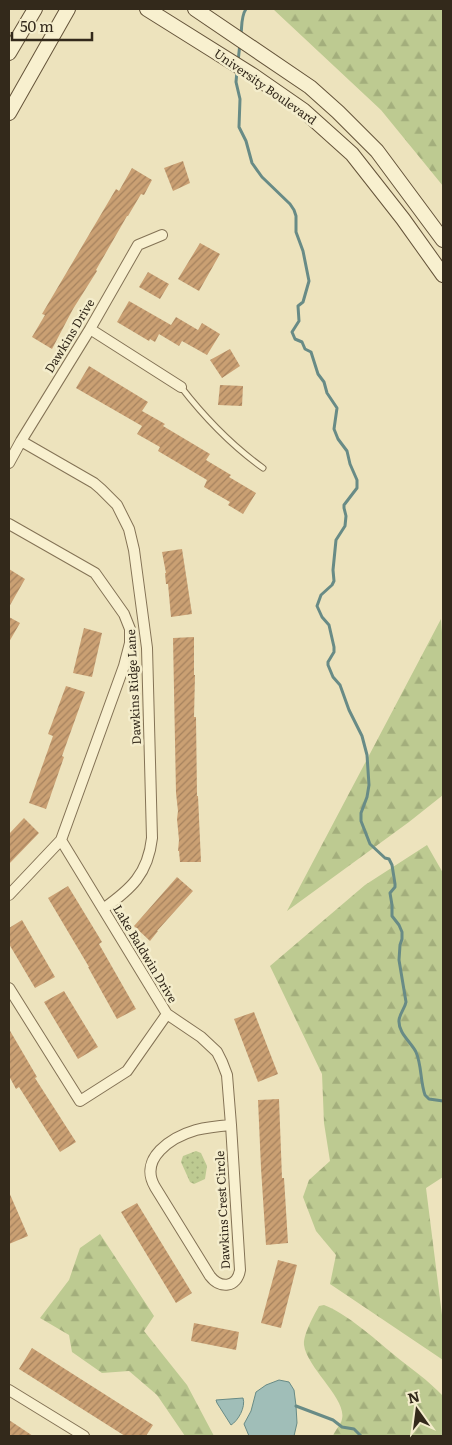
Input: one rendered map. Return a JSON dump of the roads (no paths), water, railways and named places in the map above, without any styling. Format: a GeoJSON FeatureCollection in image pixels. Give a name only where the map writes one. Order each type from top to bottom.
{"type":"FeatureCollection","features":[{"type":"Feature","properties":{"kind":"main road"},"geometry":{"type":"LineString","coordinates":[[9,53],[35,9]]}},
{"type":"Feature","properties":{"kind":"main road"},"geometry":{"type":"LineString","coordinates":[[9,113],[68,9]]}},
{"type":"Feature","properties":{"kind":"main road","name":"University Boulevard"},"geometry":{"type":"LineString","coordinates":[[147,9],[254,76],[302,110],[352,154],[403,219],[443,275]]}},
{"type":"Feature","properties":{"kind":"main road","name":"University Boulevard"},"geometry":{"type":"LineString","coordinates":[[195,9],[310,87],[338,112],[377,151],[443,240]]}},
{"type":"Feature","properties":{"kind":"street","name":"Dawkins Drive"},"geometry":{"type":"LineString","coordinates":[[9,463],[20,441],[90,329],[138,244],[162,235]]}},
{"type":"Feature","properties":{"kind":"street"},"geometry":{"type":"LineString","coordinates":[[90,329],[181,388]]}},
{"type":"Feature","properties":{"kind":"street","name":"Dawkins Ridge Lane"},"geometry":{"type":"LineString","coordinates":[[20,441],[94,483],[101,489],[117,505],[124,517],[134,550],[147,648],[152,838],[148,858],[140,875],[123,895],[103,908]]}},
{"type":"Feature","properties":{"kind":"street"},"geometry":{"type":"LineString","coordinates":[[9,524],[95,573],[124,614],[130,629],[130,643],[124,666],[61,840],[9,895]]}},
{"type":"Feature","properties":{"kind":"street","name":"Lake Baldwin Drive"},"geometry":{"type":"LineString","coordinates":[[9,988],[80,1101],[127,1070],[167,1014],[61,840]]}},
{"type":"Feature","properties":{"kind":"street","name":"Dawkins Crest Circle"},"geometry":{"type":"LineString","coordinates":[[167,1014],[201,1037],[217,1052],[227,1075],[231,1125],[240,1270],[236,1280],[222,1285],[218,1284],[210,1276],[152,1182],[150,1172],[156,1154],[172,1140],[194,1130],[231,1125]]}},
{"type":"Feature","properties":{"kind":"street"},"geometry":{"type":"LineString","coordinates":[[9,1390],[84,1436]]}},
{"type":"Feature","properties":{"kind":"lane"},"geometry":{"type":"LineString","coordinates":[[181,388],[204,416],[244,454],[263,468]]}},
{"type":"Feature","properties":{"kind":"water"},"geometry":{"type":"Polygon","coordinates":[[[279,1380],[289,1382],[294,1390],[297,1423],[294,1436],[249,1436],[244,1424],[251,1411],[256,1392],[266,1385],[279,1380]]]}},
{"type":"Feature","properties":{"kind":"water"},"geometry":{"type":"Polygon","coordinates":[[[243,1398],[244,1402],[241,1413],[231,1425],[216,1400],[243,1398]]]}},
{"type":"Feature","properties":{"kind":"waterway"},"geometry":{"type":"LineString","coordinates":[[241,35],[242,18],[246,9]]}},
{"type":"Feature","properties":{"kind":"waterway"},"geometry":{"type":"LineString","coordinates":[[238,62],[240,43]]}},
{"type":"Feature","properties":{"kind":"waterway"},"geometry":{"type":"LineString","coordinates":[[237,71],[236,82],[240,99],[239,127],[246,141],[252,163],[262,177],[290,204],[296,216],[296,232],[303,251],[309,281],[303,302],[298,306],[299,321],[292,332],[295,339],[302,342],[305,349],[311,352],[318,374],[337,408],[334,429],[338,439],[347,451],[357,480],[357,488],[344,505],[345,526],[336,540],[333,570],[334,581],[321,595],[317,606],[322,617],[329,625],[334,647],[334,652],[328,665],[333,677],[340,685],[349,710],[362,736],[367,755],[369,785],[361,813],[361,821],[370,844],[385,858],[389,859],[392,865],[395,884],[390,893],[392,916],[402,932],[399,960],[406,1002],[399,1025],[416,1052],[425,1095],[429,1099],[443,1101]]}},
{"type":"Feature","properties":{"kind":"waterway"},"geometry":{"type":"LineString","coordinates":[[296,1406],[333,1420],[342,1427],[354,1429],[361,1436]]}}]}
